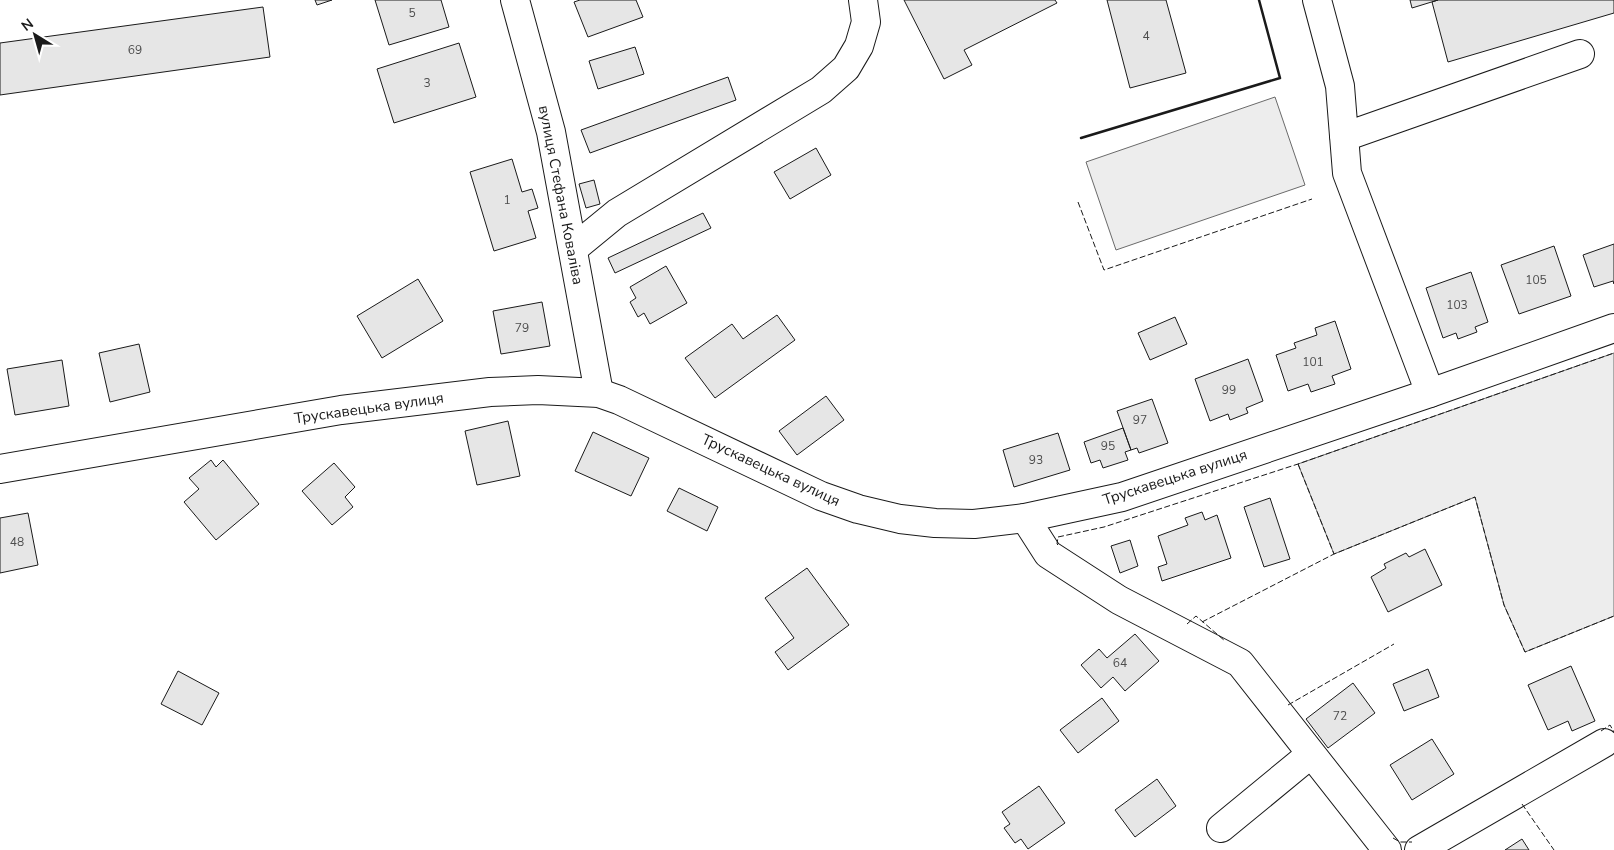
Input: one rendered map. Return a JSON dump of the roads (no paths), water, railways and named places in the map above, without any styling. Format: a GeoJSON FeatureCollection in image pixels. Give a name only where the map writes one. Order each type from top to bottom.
{"type":"FeatureCollection","features":[{"type":"Feature","properties":{"kind":"main road","name":"вулиця Стефана Коваліва"},"geometry":{"type":"LineString","coordinates":[[515,0],[551,132],[599,393]]}},
{"type":"Feature","properties":{"kind":"main road"},"geometry":{"type":"LineString","coordinates":[[572,249],[617,213],[821,90],[846,68],[859,46],[866,22],[863,0]]}},
{"type":"Feature","properties":{"kind":"main road"},"geometry":{"type":"LineString","coordinates":[[1318,0],[1340,86],[1347,173],[1430,393]]}},
{"type":"Feature","properties":{"kind":"main road"},"geometry":{"type":"LineString","coordinates":[[1344,137],[1580,54]]}},
{"type":"Feature","properties":{"kind":"main road","name":"Трускавецька вулиця"},"geometry":{"type":"LineString","coordinates":[[0,468],[359,408],[490,392],[538,390],[599,393],[619,400],[822,496],[858,509],[900,519],[935,523],[974,524],[1025,518],[1122,496],[1430,393],[1614,328]]}},
{"type":"Feature","properties":{"kind":"main road"},"geometry":{"type":"LineString","coordinates":[[1025,518],[1048,554],[1119,600],[1240,663],[1387,850]]}},
{"type":"Feature","properties":{"kind":"main road"},"geometry":{"type":"LineString","coordinates":[[1419,850],[1604,742]]}},
{"type":"Feature","properties":{"kind":"main road"},"geometry":{"type":"LineString","coordinates":[[1221,828],[1311,754]]}}]}
